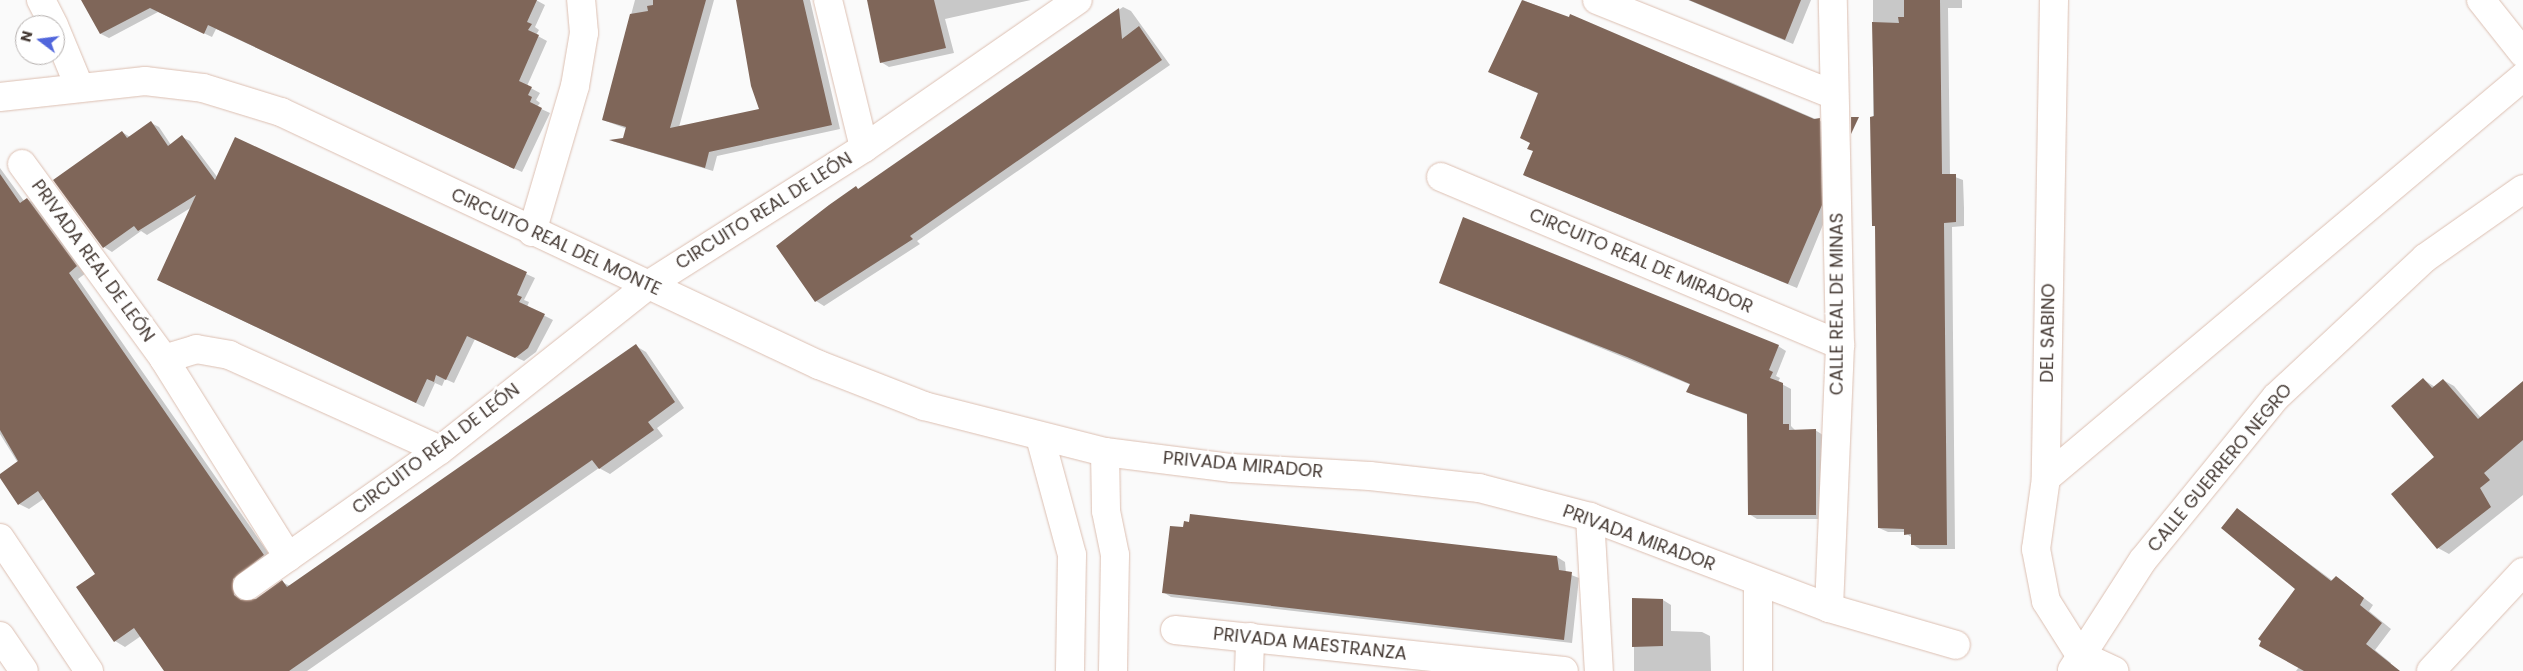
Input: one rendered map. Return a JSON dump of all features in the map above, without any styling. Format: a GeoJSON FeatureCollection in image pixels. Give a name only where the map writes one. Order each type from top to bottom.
{"type":"FeatureCollection","features":[{"type":"Feature","properties":{"kind":"street"},"geometry":{"type":"LineString","coordinates":[[41,0],[48,15]]}},
{"type":"Feature","properties":{"kind":"street"},"geometry":{"type":"LineString","coordinates":[[532,232],[575,86],[584,33],[581,0]]}},
{"type":"Feature","properties":{"kind":"street"},"geometry":{"type":"LineString","coordinates":[[828,0],[864,148]]}},
{"type":"Feature","properties":{"kind":"street"},"geometry":{"type":"LineString","coordinates":[[1597,0],[1834,95]]}},
{"type":"Feature","properties":{"kind":"street","name":"CALLE REAL DE MINAS"},"geometry":{"type":"LineString","coordinates":[[1828,608],[1840,345],[1833,0]]}},
{"type":"Feature","properties":{"kind":"street","name":"DEL SABINO"},"geometry":{"type":"LineString","coordinates":[[2054,0],[2046,478],[2036,548],[2046,601],[2076,663]]}},
{"type":"Feature","properties":{"kind":"street"},"geometry":{"type":"LineString","coordinates":[[2482,0],[2523,53]]}},
{"type":"Feature","properties":{"kind":"street","name":"CIRCUITO REAL DE LEÓN"},"geometry":{"type":"LineString","coordinates":[[247,586],[440,450],[648,285],[864,148],[1066,3]]}},
{"type":"Feature","properties":{"kind":"street"},"geometry":{"type":"LineString","coordinates":[[65,52],[79,86]]}},
{"type":"Feature","properties":{"kind":"street"},"geometry":{"type":"LineString","coordinates":[[2046,478],[2523,77]]}},
{"type":"Feature","properties":{"kind":"street","name":"CIRCUITO REAL DEL MONTE"},"geometry":{"type":"LineString","coordinates":[[0,97],[79,86],[145,81],[203,88],[281,112],[532,232],[819,365],[915,403],[1040,437],[1105,452]]}},
{"type":"Feature","properties":{"kind":"street","name":"PRIVADA REAL DE LEÓN"},"geometry":{"type":"LineString","coordinates":[[22,164],[164,359]]}},
{"type":"Feature","properties":{"kind":"street","name":"CIRCUITO REAL DE MIRADOR"},"geometry":{"type":"LineString","coordinates":[[1441,177],[1840,345]]}},
{"type":"Feature","properties":{"kind":"street","name":"CALLE GUERRERO NEGRO"},"geometry":{"type":"LineString","coordinates":[[2076,663],[2143,560],[2276,397],[2425,258],[2523,189]]}},
{"type":"Feature","properties":{"kind":"street"},"geometry":{"type":"LineString","coordinates":[[288,556],[164,359],[196,349],[229,355],[440,450]]}},
{"type":"Feature","properties":{"kind":"street"},"geometry":{"type":"LineString","coordinates":[[1040,437],[1072,555],[1070,671]]}},
{"type":"Feature","properties":{"kind":"street"},"geometry":{"type":"LineString","coordinates":[[1105,452],[1106,511],[1115,554],[1113,671]]}},
{"type":"Feature","properties":{"kind":"street","name":"PRIVADA MIRADOR"},"geometry":{"type":"LineString","coordinates":[[1105,452],[1232,468],[1370,476],[1479,488],[1590,517],[1828,608],[1956,645]]}},
{"type":"Feature","properties":{"kind":"street"},"geometry":{"type":"LineString","coordinates":[[1590,517],[1599,671]]}},
{"type":"Feature","properties":{"kind":"street"},"geometry":{"type":"LineString","coordinates":[[0,538],[89,671]]}},
{"type":"Feature","properties":{"kind":"street"},"geometry":{"type":"LineString","coordinates":[[2431,671],[2523,572]]}},
{"type":"Feature","properties":{"kind":"street"},"geometry":{"type":"LineString","coordinates":[[1758,582],[1758,671]]}},
{"type":"Feature","properties":{"kind":"street","name":"PRIVADA MAESTRANZA"},"geometry":{"type":"LineString","coordinates":[[1175,630],[1564,671]]}},
{"type":"Feature","properties":{"kind":"street"},"geometry":{"type":"LineString","coordinates":[[0,636],[24,671]]}},
{"type":"Feature","properties":{"kind":"street"},"geometry":{"type":"LineString","coordinates":[[1249,671],[1250,637]]}},
{"type":"Feature","properties":{"kind":"street"},"geometry":{"type":"LineString","coordinates":[[2076,663],[2115,671]]}},
{"type":"Feature","properties":{"kind":"building"},"geometry":{"type":"Polygon","coordinates":[[[81,0],[537,0],[527,22],[532,24],[528,30],[539,35],[519,81],[532,87],[528,95],[532,97],[530,102],[542,108],[514,169],[208,25],[204,34],[150,8],[100,34],[81,0]]]}},
{"type":"Feature","properties":{"kind":"building"},"geometry":{"type":"Polygon","coordinates":[[[653,0],[706,0],[670,128],[759,109],[751,86],[736,0],[803,0],[832,125],[709,152],[705,168],[609,140],[623,138],[626,127],[602,120],[630,14],[648,11],[647,6],[653,5],[653,0]]]}},
{"type":"Feature","properties":{"kind":"building"},"geometry":{"type":"Polygon","coordinates":[[[867,0],[934,0],[946,48],[880,63],[867,0]]]}},
{"type":"Feature","properties":{"kind":"building"},"geometry":{"type":"Polygon","coordinates":[[[1522,0],[1569,17],[1570,14],[1814,119],[1820,118],[1822,205],[1788,284],[1523,175],[1533,151],[1527,149],[1530,143],[1520,138],[1538,93],[1488,72],[1522,0]]]}},
{"type":"Feature","properties":{"kind":"building"},"geometry":{"type":"Polygon","coordinates":[[[1689,0],[1801,0],[1785,40],[1689,0]]]}},
{"type":"Feature","properties":{"kind":"building"},"geometry":{"type":"Polygon","coordinates":[[[1904,0],[1940,0],[1942,174],[1956,174],[1956,222],[1944,223],[1947,545],[1911,545],[1911,534],[1904,535],[1904,529],[1878,528],[1875,226],[1872,226],[1870,117],[1874,116],[1872,22],[1899,23],[1898,17],[1904,17],[1904,0]]]}},
{"type":"Feature","properties":{"kind":"building"},"geometry":{"type":"Polygon","coordinates":[[[1119,8],[1122,39],[1139,26],[1162,60],[910,236],[913,239],[815,302],[776,246],[856,186],[858,189],[1119,8]]]}},
{"type":"Feature","properties":{"kind":"building"},"geometry":{"type":"Polygon","coordinates":[[[1851,117],[1859,117],[1851,134],[1851,117]]]}},
{"type":"Feature","properties":{"kind":"building"},"geometry":{"type":"Polygon","coordinates":[[[151,121],[168,146],[182,135],[215,180],[235,137],[527,272],[517,295],[522,297],[519,302],[545,314],[528,348],[515,358],[467,336],[446,380],[436,375],[434,382],[427,379],[416,403],[157,280],[196,195],[138,231],[134,226],[103,248],[53,180],[122,131],[127,138],[151,121]]]}},
{"type":"Feature","properties":{"kind":"building"},"geometry":{"type":"Polygon","coordinates":[[[0,174],[20,203],[27,198],[77,266],[69,273],[264,555],[233,579],[234,595],[241,600],[256,599],[282,580],[287,587],[636,344],[675,402],[648,422],[654,430],[599,469],[592,460],[289,671],[164,671],[134,628],[114,642],[76,587],[95,574],[38,491],[18,505],[0,478],[0,474],[18,461],[0,430],[0,174]]]}},
{"type":"Feature","properties":{"kind":"building"},"geometry":{"type":"Polygon","coordinates":[[[1463,217],[1779,345],[1769,370],[1773,372],[1770,378],[1783,383],[1783,424],[1789,424],[1789,430],[1816,429],[1816,515],[1748,515],[1747,414],[1686,392],[1690,384],[1627,357],[1439,283],[1463,217]]]}},
{"type":"Feature","properties":{"kind":"building"},"geometry":{"type":"Polygon","coordinates":[[[2423,378],[2432,388],[2443,379],[2478,419],[2523,381],[2523,440],[2484,473],[2490,480],[2480,488],[2491,507],[2437,549],[2391,494],[2434,457],[2391,406],[2423,378]]]}},
{"type":"Feature","properties":{"kind":"building"},"geometry":{"type":"Polygon","coordinates":[[[2237,508],[2331,581],[2336,576],[2364,598],[2360,605],[2382,623],[2366,644],[2400,671],[2304,671],[2259,646],[2261,641],[2258,639],[2295,589],[2221,528],[2237,508]]]}},
{"type":"Feature","properties":{"kind":"building"},"geometry":{"type":"Polygon","coordinates":[[[1190,514],[1557,556],[1559,570],[1572,572],[1564,640],[1162,593],[1170,526],[1183,527],[1184,521],[1189,522],[1190,514]]]}},
{"type":"Feature","properties":{"kind":"building"},"geometry":{"type":"Polygon","coordinates":[[[1632,598],[1663,599],[1663,646],[1632,647],[1632,598]]]}}]}
